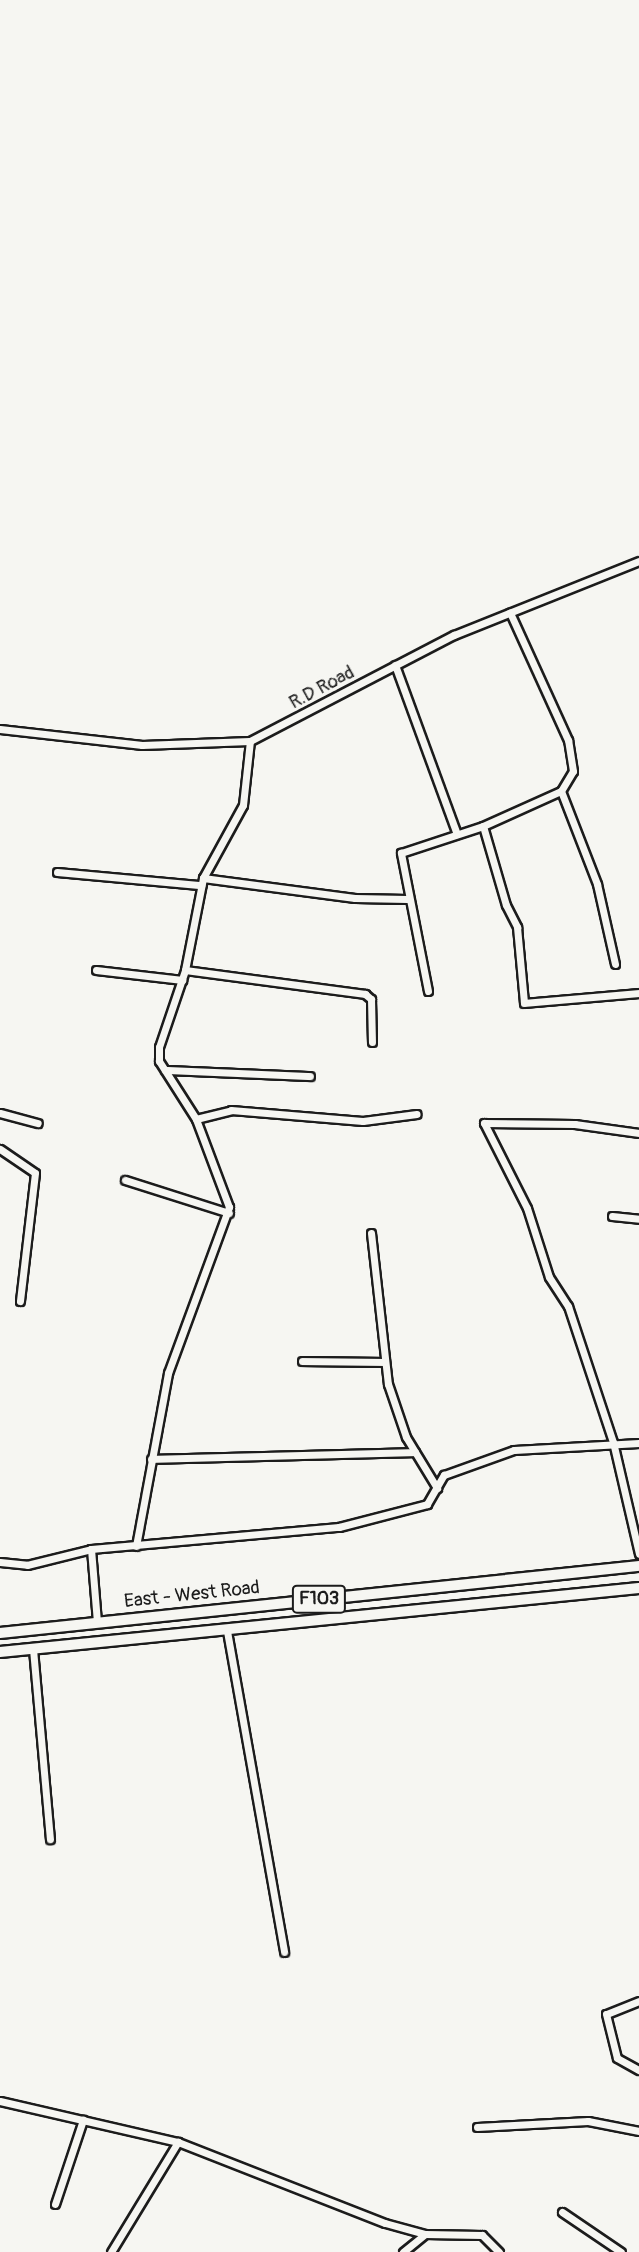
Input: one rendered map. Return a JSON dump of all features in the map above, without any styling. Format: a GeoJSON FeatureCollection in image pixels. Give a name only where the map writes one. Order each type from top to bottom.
{"type":"FeatureCollection","features":[{"type":"Feature","properties":{"kind":"main road","name":"East - West Road"},"geometry":{"type":"LineString","coordinates":[[0,1633],[639,1566]]}},
{"type":"Feature","properties":{"kind":"main road"},"geometry":{"type":"LineString","coordinates":[[467,1583],[470,1605]]}},
{"type":"Feature","properties":{"kind":"main road","name":"East - West Road"},"geometry":{"type":"LineString","coordinates":[[0,1652],[639,1588]]}},
{"type":"Feature","properties":{"kind":"street","name":"R.D Road"},"geometry":{"type":"LineString","coordinates":[[0,729],[124,744],[250,741],[395,666],[510,613],[639,561]]}},
{"type":"Feature","properties":{"kind":"street"},"geometry":{"type":"LineString","coordinates":[[428,991],[422,948],[407,899],[401,853],[483,826],[561,790],[573,771],[568,740],[510,613]]}},
{"type":"Feature","properties":{"kind":"street"},"geometry":{"type":"LineString","coordinates":[[395,666],[457,834]]}},
{"type":"Feature","properties":{"kind":"street"},"geometry":{"type":"LineString","coordinates":[[136,1546],[151,1459],[177,1341],[229,1213],[229,1198],[195,1119],[165,1070],[159,1047],[185,970],[202,881],[239,816],[250,741]]}},
{"type":"Feature","properties":{"kind":"street"},"geometry":{"type":"LineString","coordinates":[[561,790],[597,884],[615,964]]}},
{"type":"Feature","properties":{"kind":"street"},"geometry":{"type":"LineString","coordinates":[[483,826],[506,905],[517,927],[524,1003],[639,993]]}},
{"type":"Feature","properties":{"kind":"street"},"geometry":{"type":"LineString","coordinates":[[57,872],[202,881],[355,898],[407,899]]}},
{"type":"Feature","properties":{"kind":"street"},"geometry":{"type":"LineString","coordinates":[[96,970],[182,980]]}},
{"type":"Feature","properties":{"kind":"street"},"geometry":{"type":"LineString","coordinates":[[185,970],[365,994],[371,999],[372,1042]]}},
{"type":"Feature","properties":{"kind":"street"},"geometry":{"type":"LineString","coordinates":[[165,1070],[310,1076]]}},
{"type":"Feature","properties":{"kind":"street"},"geometry":{"type":"LineString","coordinates":[[195,1119],[231,1110],[363,1121],[417,1114]]}},
{"type":"Feature","properties":{"kind":"street"},"geometry":{"type":"LineString","coordinates":[[0,1113],[38,1123]]}},
{"type":"Feature","properties":{"kind":"street"},"geometry":{"type":"LineString","coordinates":[[639,1133],[575,1124],[484,1123],[527,1208],[549,1277],[568,1306],[613,1442],[639,1554]]}},
{"type":"Feature","properties":{"kind":"street"},"geometry":{"type":"LineString","coordinates":[[0,1149],[35,1174],[20,1301]]}},
{"type":"Feature","properties":{"kind":"street"},"geometry":{"type":"LineString","coordinates":[[125,1180],[229,1213]]}},
{"type":"Feature","properties":{"kind":"street"},"geometry":{"type":"LineString","coordinates":[[612,1216],[639,1219]]}},
{"type":"Feature","properties":{"kind":"street"},"geometry":{"type":"LineString","coordinates":[[371,1233],[383,1363],[396,1411],[415,1452],[437,1488]]}},
{"type":"Feature","properties":{"kind":"street"},"geometry":{"type":"LineString","coordinates":[[302,1361],[383,1363]]}},
{"type":"Feature","properties":{"kind":"street"},"geometry":{"type":"LineString","coordinates":[[0,1562],[27,1564],[91,1549],[339,1527],[427,1504],[444,1475],[514,1450],[613,1442],[639,1443]]}},
{"type":"Feature","properties":{"kind":"street"},"geometry":{"type":"LineString","coordinates":[[151,1459],[415,1452]]}},
{"type":"Feature","properties":{"kind":"street"},"geometry":{"type":"LineString","coordinates":[[91,1549],[97,1622]]}},
{"type":"Feature","properties":{"kind":"street"},"geometry":{"type":"LineString","coordinates":[[227,1631],[284,1952]]}},
{"type":"Feature","properties":{"kind":"street"},"geometry":{"type":"LineString","coordinates":[[33,1650],[50,1839]]}},
{"type":"Feature","properties":{"kind":"street"},"geometry":{"type":"LineString","coordinates":[[639,2001],[606,2014],[617,2058],[639,2070]]}},
{"type":"Feature","properties":{"kind":"street"},"geometry":{"type":"LineString","coordinates":[[0,2101],[177,2142],[385,2224],[425,2234],[482,2235],[499,2252]]}},
{"type":"Feature","properties":{"kind":"street"},"geometry":{"type":"LineString","coordinates":[[55,2204],[83,2120]]}},
{"type":"Feature","properties":{"kind":"street"},"geometry":{"type":"LineString","coordinates":[[477,2127],[588,2121],[639,2131]]}},
{"type":"Feature","properties":{"kind":"street"},"geometry":{"type":"LineString","coordinates":[[111,2252],[177,2142]]}},
{"type":"Feature","properties":{"kind":"street"},"geometry":{"type":"LineString","coordinates":[[562,2212],[621,2252]]}},
{"type":"Feature","properties":{"kind":"street"},"geometry":{"type":"LineString","coordinates":[[403,2252],[425,2234]]}}]}
